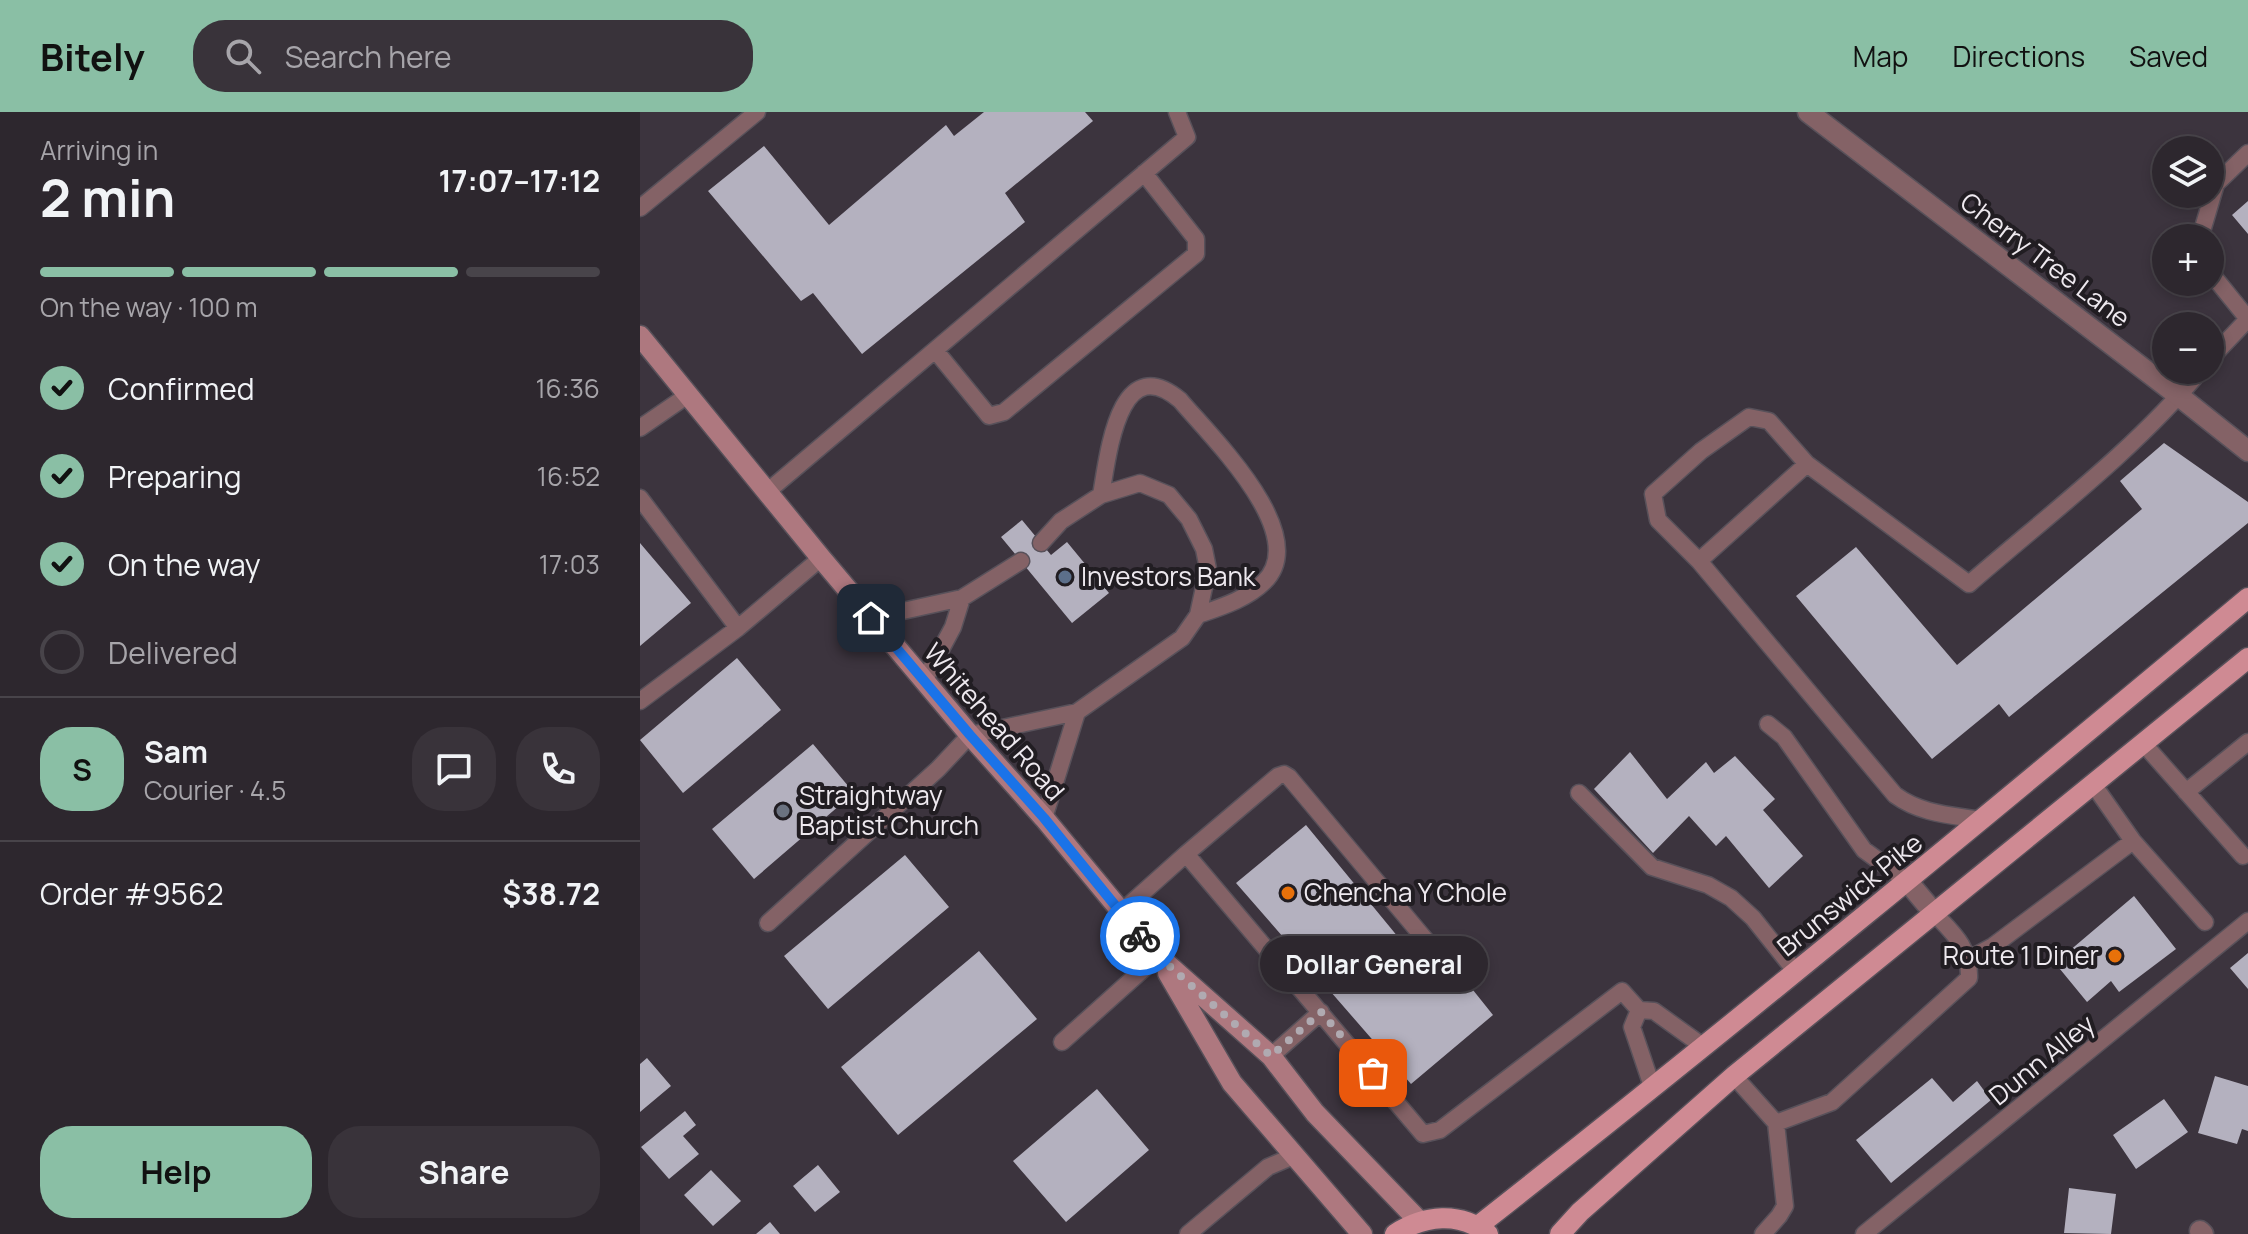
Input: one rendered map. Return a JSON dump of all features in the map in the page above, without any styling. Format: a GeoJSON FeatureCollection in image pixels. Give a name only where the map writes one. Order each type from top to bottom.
{"type":"FeatureCollection","features":[{"type":"Feature","properties":{"kind":"main road","name":"Whitehead Road"},"geometry":{"type":"LineString","coordinates":[[640,336],[821,558],[1044,818],[1120,913],[1158,956],[1271,1056],[1315,1113],[1419,1221]]}},
{"type":"Feature","properties":{"kind":"main road","name":"Brunswick Pike"},"geometry":{"type":"LineString","coordinates":[[1483,1230],[2248,598]]}},
{"type":"Feature","properties":{"kind":"main road"},"geometry":{"type":"LineString","coordinates":[[1560,1234],[1580,1212],[1734,1076],[2248,658]]}},
{"type":"Feature","properties":{"kind":"main road","name":"Whitehead Road"},"geometry":{"type":"LineString","coordinates":[[1158,956],[1232,1083],[1362,1234]]}},
{"type":"Feature","properties":{"kind":"main road"},"geometry":{"type":"LineString","coordinates":[[1395,1234],[1430,1218],[1451,1218],[1483,1230]]}},
{"type":"Feature","properties":{"kind":"street","name":"Cherry Tree Lane"},"geometry":{"type":"LineString","coordinates":[[1808,112],[2248,451]]}},
{"type":"Feature","properties":{"kind":"street"},"geometry":{"type":"LineString","coordinates":[[1908,882],[1934,913]]}},
{"type":"Feature","properties":{"kind":"lane"},"geometry":{"type":"LineString","coordinates":[[640,208],[757,112]]}},
{"type":"Feature","properties":{"kind":"lane"},"geometry":{"type":"LineString","coordinates":[[767,492],[1187,137],[1177,112]]}},
{"type":"Feature","properties":{"kind":"lane"},"geometry":{"type":"LineString","coordinates":[[2204,224],[2216,184],[2248,153]]}},
{"type":"Feature","properties":{"kind":"lane"},"geometry":{"type":"LineString","coordinates":[[935,350],[989,416],[1004,412],[1196,254],[1196,239],[1144,173]]}},
{"type":"Feature","properties":{"kind":"lane"},"geometry":{"type":"LineString","coordinates":[[2224,289],[2248,319],[2224,344]]}},
{"type":"Feature","properties":{"kind":"lane"},"geometry":{"type":"LineString","coordinates":[[1981,820],[1929,812],[1911,806],[1895,795],[1699,561],[1658,520],[1653,494],[1701,451],[1749,417],[1769,421],[1807,464],[1969,584],[2095,475],[2189,384]]}},
{"type":"Feature","properties":{"kind":"lane"},"geometry":{"type":"LineString","coordinates":[[1101,495],[1116,416],[1124,403],[1139,389],[1156,386],[1170,392],[1251,486],[1270,515],[1275,533],[1275,563],[1264,583],[1237,600],[1198,615]]}},
{"type":"Feature","properties":{"kind":"lane"},"geometry":{"type":"LineString","coordinates":[[640,428],[688,395]]}},
{"type":"Feature","properties":{"kind":"lane"},"geometry":{"type":"LineString","coordinates":[[1699,561],[1807,464]]}},
{"type":"Feature","properties":{"kind":"lane"},"geometry":{"type":"LineString","coordinates":[[768,923],[938,769],[970,735],[1077,712],[1182,638],[1198,615],[1207,585],[1204,549],[1189,519],[1169,495],[1140,483],[1101,495],[1061,521],[1041,543]]}},
{"type":"Feature","properties":{"kind":"lane"},"geometry":{"type":"LineString","coordinates":[[640,498],[738,628]]}},
{"type":"Feature","properties":{"kind":"lane"},"geometry":{"type":"LineString","coordinates":[[640,701],[738,628],[821,558]]}},
{"type":"Feature","properties":{"kind":"lane"},"geometry":{"type":"LineString","coordinates":[[871,618],[962,598],[1021,561]]}},
{"type":"Feature","properties":{"kind":"lane"},"geometry":{"type":"LineString","coordinates":[[924,681],[953,627],[962,598]]}},
{"type":"Feature","properties":{"kind":"lane"},"geometry":{"type":"LineString","coordinates":[[1044,818],[1077,712]]}},
{"type":"Feature","properties":{"kind":"lane"},"geometry":{"type":"LineString","coordinates":[[1768,724],[1784,737],[1864,850],[1908,882]]}},
{"type":"Feature","properties":{"kind":"lane"},"geometry":{"type":"LineString","coordinates":[[2186,792],[2248,742]]}},
{"type":"Feature","properties":{"kind":"lane"},"geometry":{"type":"LineString","coordinates":[[2143,743],[2243,856]]}},
{"type":"Feature","properties":{"kind":"lane"},"geometry":{"type":"LineString","coordinates":[[1120,913],[1284,774],[1429,944]]}},
{"type":"Feature","properties":{"kind":"lane"},"geometry":{"type":"LineString","coordinates":[[2093,784],[2133,841],[2205,922]]}},
{"type":"Feature","properties":{"kind":"lane"},"geometry":{"type":"LineString","coordinates":[[1579,793],[1652,867],[1708,885],[1731,898],[1753,918],[1796,972]]}},
{"type":"Feature","properties":{"kind":"lane"},"geometry":{"type":"LineString","coordinates":[[1969,959],[1993,946],[2133,841]]}},
{"type":"Feature","properties":{"kind":"lane"},"geometry":{"type":"LineString","coordinates":[[1186,854],[1423,1134],[1440,1130],[1622,991],[1639,1010],[1654,1011],[1704,1047]]}},
{"type":"Feature","properties":{"kind":"lane"},"geometry":{"type":"LineString","coordinates":[[1776,1123],[1832,1102],[1969,978],[1969,959],[1956,936],[1934,913]]}},
{"type":"Feature","properties":{"kind":"lane","name":"Dunn Alley"},"geometry":{"type":"LineString","coordinates":[[1864,1234],[2248,921]]}},
{"type":"Feature","properties":{"kind":"lane"},"geometry":{"type":"LineString","coordinates":[[1062,1042],[1158,956]]}},
{"type":"Feature","properties":{"kind":"lane"},"geometry":{"type":"LineString","coordinates":[[1639,1010],[1632,1027],[1653,1089]]}},
{"type":"Feature","properties":{"kind":"lane"},"geometry":{"type":"LineString","coordinates":[[1271,1056],[1321,1012]]}},
{"type":"Feature","properties":{"kind":"lane"},"geometry":{"type":"LineString","coordinates":[[1734,1076],[1776,1123],[1785,1206],[1763,1234]]}},
{"type":"Feature","properties":{"kind":"lane"},"geometry":{"type":"LineString","coordinates":[[1188,1234],[1268,1167],[1296,1155]]}},
{"type":"Feature","properties":{"kind":"building"},"geometry":{"type":"Polygon","coordinates":[[[984,112],[1085,112],[1093,121],[1005,193],[1025,222],[862,354],[813,293],[801,301],[708,191],[764,146],[829,225],[946,125],[954,136],[984,112]]]}},
{"type":"Feature","properties":{"kind":"building"},"geometry":{"type":"Polygon","coordinates":[[[2248,201],[2248,234],[2232,215],[2248,201]]]}},
{"type":"Feature","properties":{"kind":"building"},"geometry":{"type":"Polygon","coordinates":[[[2164,443],[2248,502],[2248,523],[2009,717],[1999,704],[1932,759],[1796,596],[1856,547],[1957,665],[2142,509],[2120,481],[2164,443]]]}},
{"type":"Feature","properties":{"kind":"building","name":"Investors Bank"},"geometry":{"type":"Polygon","coordinates":[[[1022,520],[1051,555],[1067,542],[1109,593],[1072,623],[1001,537],[1022,520]]]}},
{"type":"Feature","properties":{"kind":"building"},"geometry":{"type":"Polygon","coordinates":[[[640,543],[691,603],[640,646],[640,543]]]}},
{"type":"Feature","properties":{"kind":"building"},"geometry":{"type":"Polygon","coordinates":[[[737,658],[781,710],[683,793],[640,740],[737,658]]]}},
{"type":"Feature","properties":{"kind":"building","name":"Straightway Baptist Church"},"geometry":{"type":"Polygon","coordinates":[[[813,744],[854,793],[754,879],[712,829],[813,744]]]}},
{"type":"Feature","properties":{"kind":"building"},"geometry":{"type":"Polygon","coordinates":[[[1630,752],[1667,799],[1706,762],[1714,773],[1735,756],[1775,799],[1763,810],[1803,856],[1769,888],[1726,836],[1716,846],[1689,816],[1653,853],[1594,789],[1630,752]]]}},
{"type":"Feature","properties":{"kind":"building"},"geometry":{"type":"Polygon","coordinates":[[[1306,825],[1426,971],[1445,955],[1493,1015],[1411,1084],[1236,883],[1306,825]]]}},
{"type":"Feature","properties":{"kind":"building"},"geometry":{"type":"Polygon","coordinates":[[[905,855],[949,907],[828,1009],[784,956],[905,855]]]}},
{"type":"Feature","properties":{"kind":"building","name":"Route 1 Diner"},"geometry":{"type":"Polygon","coordinates":[[[2134,896],[2176,949],[2119,992],[2111,981],[2087,1002],[2055,963],[2134,896]]]}},
{"type":"Feature","properties":{"kind":"building"},"geometry":{"type":"Polygon","coordinates":[[[979,951],[1037,1019],[898,1135],[841,1067],[979,951]]]}},
{"type":"Feature","properties":{"kind":"building"},"geometry":{"type":"Polygon","coordinates":[[[2248,953],[2248,989],[2230,968],[2248,953]]]}},
{"type":"Feature","properties":{"kind":"building"},"geometry":{"type":"Polygon","coordinates":[[[647,1058],[671,1086],[640,1112],[640,1064],[647,1058]]]}},
{"type":"Feature","properties":{"kind":"building"},"geometry":{"type":"Polygon","coordinates":[[[2215,1076],[2248,1086],[2248,1131],[2242,1129],[2237,1144],[2198,1133],[2215,1076]]]}},
{"type":"Feature","properties":{"kind":"building"},"geometry":{"type":"Polygon","coordinates":[[[1932,1078],[1953,1102],[1977,1081],[1991,1100],[1891,1183],[1856,1140],[1932,1078]]]}},
{"type":"Feature","properties":{"kind":"building"},"geometry":{"type":"Polygon","coordinates":[[[1097,1089],[1149,1150],[1066,1222],[1013,1161],[1097,1089]]]}},
{"type":"Feature","properties":{"kind":"building"},"geometry":{"type":"Polygon","coordinates":[[[2164,1099],[2188,1132],[2136,1169],[2113,1135],[2164,1099]]]}},
{"type":"Feature","properties":{"kind":"building"},"geometry":{"type":"Polygon","coordinates":[[[685,1111],[696,1125],[683,1136],[699,1154],[669,1179],[641,1147],[685,1111]]]}},
{"type":"Feature","properties":{"kind":"building"},"geometry":{"type":"Polygon","coordinates":[[[818,1165],[840,1192],[815,1212],[793,1186],[818,1165]]]}},
{"type":"Feature","properties":{"kind":"building"},"geometry":{"type":"Polygon","coordinates":[[[711,1170],[741,1201],[713,1226],[684,1195],[711,1170]]]}},
{"type":"Feature","properties":{"kind":"building"},"geometry":{"type":"Polygon","coordinates":[[[2069,1188],[2116,1194],[2111,1234],[2064,1233],[2069,1188]]]}},
{"type":"Feature","properties":{"kind":"building"},"geometry":{"type":"Polygon","coordinates":[[[770,1222],[780,1234],[756,1234],[770,1222]]]}},
{"type":"Feature","properties":{"kind":"way so far"},"geometry":{"type":"LineString","coordinates":[[1140,936],[1158,956],[1271,1056],[1321,1012],[1373,1073]]}},
{"type":"Feature","properties":{"kind":"place","name":"Investors Bank"},"geometry":{"type":"Point","coordinates":[1065,577]}},
{"type":"Feature","properties":{"kind":"place","name":"Straightway Baptist Church"},"geometry":{"type":"Point","coordinates":[783,811]}},
{"type":"Feature","properties":{"kind":"place","name":"Chencha Y Chole"},"geometry":{"type":"Point","coordinates":[1288,893]}},
{"type":"Feature","properties":{"kind":"place","name":"Route 1 Diner"},"geometry":{"type":"Point","coordinates":[2115,956]}},
{"type":"Feature","properties":{"kind":"place","name":"Dollar General"},"geometry":{"type":"Point","coordinates":[1373,1073]}},
{"type":"Feature","properties":{"kind":"route"},"geometry":{"type":"LineString","coordinates":[[871,618],[1044,818],[1140,936]]}}]}
